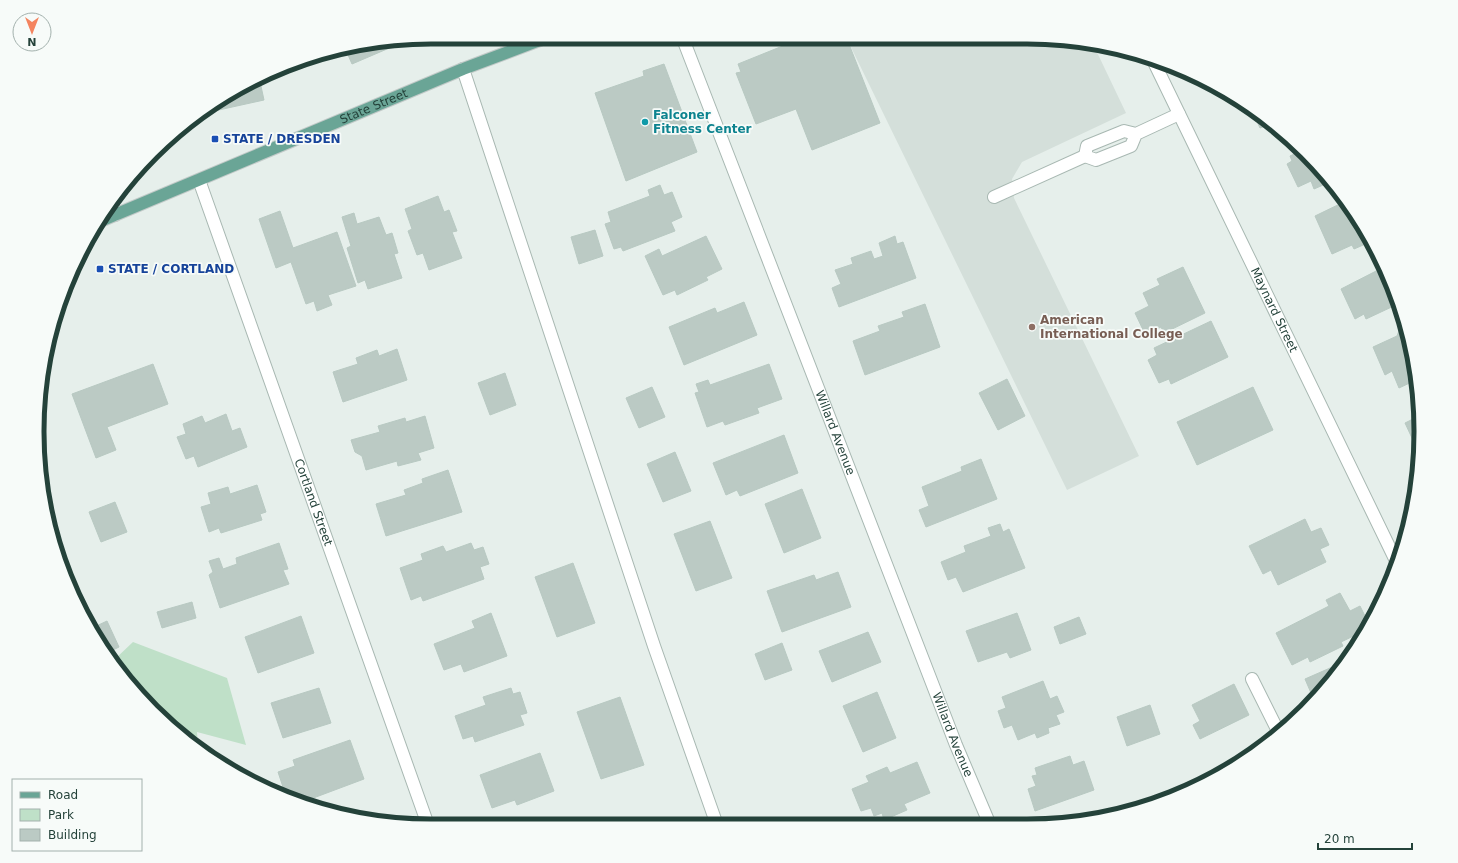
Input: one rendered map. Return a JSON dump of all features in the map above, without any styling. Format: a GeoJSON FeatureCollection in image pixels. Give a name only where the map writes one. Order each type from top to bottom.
{"type":"FeatureCollection","features":[{"type":"Feature","properties":{"kind":"main road","name":"State Street"},"geometry":{"type":"LineString","coordinates":[[108,218],[463,69],[529,44]]}},
{"type":"Feature","properties":{"kind":"street","name":"Willard Avenue"},"geometry":{"type":"LineString","coordinates":[[685,44],[953,738],[987,819]]}},
{"type":"Feature","properties":{"kind":"street","name":"Maynard Street"},"geometry":{"type":"LineString","coordinates":[[1156,67],[1393,555]]}},
{"type":"Feature","properties":{"kind":"street"},"geometry":{"type":"LineString","coordinates":[[463,69],[654,646],[715,819]]}},
{"type":"Feature","properties":{"kind":"street"},"geometry":{"type":"LineString","coordinates":[[1085,156],[1087,146],[1124,131],[1136,134],[1179,114]]}},
{"type":"Feature","properties":{"kind":"street"},"geometry":{"type":"LineString","coordinates":[[994,196],[1085,156],[1096,160],[1131,146],[1136,134]]}},
{"type":"Feature","properties":{"kind":"street","name":"Cortland Street"},"geometry":{"type":"LineString","coordinates":[[199,180],[426,819]]}},
{"type":"Feature","properties":{"kind":"street"},"geometry":{"type":"LineString","coordinates":[[114,209],[116,215]]}},
{"type":"Feature","properties":{"kind":"street"},"geometry":{"type":"LineString","coordinates":[[1252,679],[1276,728]]}},
{"type":"Feature","properties":{"kind":"shaded area","name":"American International College"},"geometry":{"type":"Polygon","coordinates":[[[849,44],[1026,44],[1077,47],[1096,50],[1126,113],[1022,162],[1012,179],[1014,198],[1139,456],[1067,490],[849,44]]]}},
{"type":"Feature","properties":{"kind":"green space"},"geometry":{"type":"Polygon","coordinates":[[[133,642],[227,678],[246,745],[197,732],[198,740],[157,706],[117,657],[133,642]]]}},
{"type":"Feature","properties":{"kind":"building"},"geometry":{"type":"Polygon","coordinates":[[[788,44],[849,44],[880,123],[812,150],[796,109],[756,124],[736,73],[741,72],[738,64],[788,44]]]}},
{"type":"Feature","properties":{"kind":"building"},"geometry":{"type":"Polygon","coordinates":[[[394,46],[352,64],[347,53],[394,46]]]}},
{"type":"Feature","properties":{"kind":"building","name":"Falconer Fitness Center"},"geometry":{"type":"Polygon","coordinates":[[[664,64],[697,152],[626,181],[595,93],[644,76],[643,71],[664,64]]]}},
{"type":"Feature","properties":{"kind":"building"},"geometry":{"type":"Polygon","coordinates":[[[260,84],[264,100],[213,111],[260,84]]]}},
{"type":"Feature","properties":{"kind":"building"},"geometry":{"type":"Polygon","coordinates":[[[1256,120],[1265,126],[1260,128],[1256,120]]]}},
{"type":"Feature","properties":{"kind":"building"},"geometry":{"type":"Polygon","coordinates":[[[1297,153],[1325,184],[1314,189],[1311,181],[1298,187],[1287,164],[1292,161],[1290,156],[1297,153]]]}},
{"type":"Feature","properties":{"kind":"building"},"geometry":{"type":"Polygon","coordinates":[[[660,185],[664,195],[672,192],[682,217],[671,222],[675,231],[623,251],[621,247],[614,249],[605,224],[611,222],[608,212],[650,196],[648,190],[660,185]]]}},
{"type":"Feature","properties":{"kind":"building"},"geometry":{"type":"Polygon","coordinates":[[[438,196],[444,212],[449,210],[457,231],[452,232],[462,258],[429,270],[423,253],[417,255],[408,231],[412,229],[405,209],[438,196]]]}},
{"type":"Feature","properties":{"kind":"building"},"geometry":{"type":"Polygon","coordinates":[[[1340,204],[1349,216],[1365,244],[1354,249],[1352,245],[1332,254],[1315,216],[1340,204]]]}},
{"type":"Feature","properties":{"kind":"building"},"geometry":{"type":"Polygon","coordinates":[[[280,211],[293,248],[337,232],[356,286],[328,295],[332,305],[317,311],[314,301],[306,304],[291,262],[276,268],[259,219],[280,211]]]}},
{"type":"Feature","properties":{"kind":"building"},"geometry":{"type":"Polygon","coordinates":[[[354,213],[357,224],[379,217],[386,235],[392,233],[398,253],[394,254],[402,278],[368,289],[365,280],[358,283],[347,248],[351,246],[342,217],[354,213]]]}},
{"type":"Feature","properties":{"kind":"building"},"geometry":{"type":"Polygon","coordinates":[[[595,230],[603,256],[579,264],[571,237],[595,230]]]}},
{"type":"Feature","properties":{"kind":"building"},"geometry":{"type":"Polygon","coordinates":[[[706,236],[722,269],[706,277],[708,280],[677,295],[675,290],[663,295],[645,256],[659,249],[662,256],[706,236]]]}},
{"type":"Feature","properties":{"kind":"building"},"geometry":{"type":"Polygon","coordinates":[[[895,236],[897,244],[903,242],[916,278],[839,307],[832,288],[841,284],[835,270],[853,264],[851,258],[871,251],[874,259],[883,256],[879,243],[895,236]]]}},
{"type":"Feature","properties":{"kind":"building"},"geometry":{"type":"Polygon","coordinates":[[[1183,267],[1205,313],[1164,333],[1161,327],[1145,334],[1135,313],[1149,306],[1143,293],[1160,285],[1157,279],[1183,267]]]}},
{"type":"Feature","properties":{"kind":"building"},"geometry":{"type":"Polygon","coordinates":[[[1379,270],[1393,306],[1366,319],[1364,314],[1355,319],[1341,289],[1379,270]]]}},
{"type":"Feature","properties":{"kind":"building"},"geometry":{"type":"Polygon","coordinates":[[[744,302],[757,335],[684,365],[669,327],[715,308],[717,313],[744,302]]]}},
{"type":"Feature","properties":{"kind":"building"},"geometry":{"type":"Polygon","coordinates":[[[925,304],[940,347],[865,375],[853,341],[880,331],[878,326],[904,317],[902,312],[925,304]]]}},
{"type":"Feature","properties":{"kind":"building"},"geometry":{"type":"Polygon","coordinates":[[[1211,321],[1228,357],[1171,384],[1169,379],[1159,383],[1148,360],[1157,355],[1154,348],[1211,321]]]}},
{"type":"Feature","properties":{"kind":"building"},"geometry":{"type":"Polygon","coordinates":[[[1400,328],[1407,356],[1411,382],[1399,388],[1392,371],[1385,375],[1373,347],[1397,336],[1400,328]]]}},
{"type":"Feature","properties":{"kind":"building"},"geometry":{"type":"Polygon","coordinates":[[[397,349],[407,380],[343,402],[333,372],[358,364],[356,358],[377,350],[379,356],[397,349]]]}},
{"type":"Feature","properties":{"kind":"building"},"geometry":{"type":"Polygon","coordinates":[[[153,364],[168,404],[107,427],[116,450],[96,458],[72,394],[153,364]]]}},
{"type":"Feature","properties":{"kind":"building"},"geometry":{"type":"Polygon","coordinates":[[[769,364],[782,399],[757,408],[759,413],[725,425],[723,421],[707,427],[695,393],[699,392],[696,384],[708,380],[710,385],[769,364]]]}},
{"type":"Feature","properties":{"kind":"building"},"geometry":{"type":"Polygon","coordinates":[[[505,373],[516,405],[490,415],[478,383],[505,373]]]}},
{"type":"Feature","properties":{"kind":"building"},"geometry":{"type":"Polygon","coordinates":[[[1007,379],[1025,416],[998,430],[979,393],[1007,379]]]}},
{"type":"Feature","properties":{"kind":"building"},"geometry":{"type":"Polygon","coordinates":[[[652,387],[665,417],[639,428],[626,398],[652,387]]]}},
{"type":"Feature","properties":{"kind":"building"},"geometry":{"type":"Polygon","coordinates":[[[1253,387],[1273,430],[1197,465],[1177,422],[1253,387]]]}},
{"type":"Feature","properties":{"kind":"building"},"geometry":{"type":"Polygon","coordinates":[[[226,414],[232,431],[240,428],[247,447],[198,467],[194,456],[186,459],[177,437],[186,434],[183,424],[202,416],[205,423],[226,414]]]}},
{"type":"Feature","properties":{"kind":"building"},"geometry":{"type":"Polygon","coordinates":[[[425,416],[434,448],[418,453],[421,460],[398,466],[397,461],[366,470],[362,456],[355,452],[351,440],[380,432],[378,426],[405,418],[406,422],[425,416]]]}},
{"type":"Feature","properties":{"kind":"building"},"geometry":{"type":"Polygon","coordinates":[[[1413,419],[1414,441],[1405,423],[1413,419]]]}},
{"type":"Feature","properties":{"kind":"building"},"geometry":{"type":"Polygon","coordinates":[[[784,435],[798,473],[740,496],[737,490],[726,495],[713,463],[784,435]]]}},
{"type":"Feature","properties":{"kind":"building"},"geometry":{"type":"Polygon","coordinates":[[[675,452],[691,491],[663,502],[647,464],[675,452]]]}},
{"type":"Feature","properties":{"kind":"building"},"geometry":{"type":"Polygon","coordinates":[[[981,459],[997,499],[926,527],[919,510],[929,506],[922,487],[962,471],[961,467],[981,459]]]}},
{"type":"Feature","properties":{"kind":"building"},"geometry":{"type":"Polygon","coordinates":[[[448,470],[462,512],[386,536],[376,504],[406,495],[404,490],[423,483],[422,479],[448,470]]]}},
{"type":"Feature","properties":{"kind":"building"},"geometry":{"type":"Polygon","coordinates":[[[257,485],[266,512],[260,514],[262,520],[221,533],[219,528],[209,532],[201,507],[211,504],[208,493],[228,487],[230,494],[257,485]]]}},
{"type":"Feature","properties":{"kind":"building"},"geometry":{"type":"Polygon","coordinates":[[[802,489],[821,538],[784,553],[765,504],[802,489]]]}},
{"type":"Feature","properties":{"kind":"building"},"geometry":{"type":"Polygon","coordinates":[[[115,502],[127,532],[101,542],[89,512],[115,502]]]}},
{"type":"Feature","properties":{"kind":"building"},"geometry":{"type":"Polygon","coordinates":[[[1305,519],[1311,532],[1321,528],[1329,545],[1320,549],[1326,562],[1278,585],[1271,570],[1263,574],[1249,546],[1305,519]]]}},
{"type":"Feature","properties":{"kind":"building"},"geometry":{"type":"Polygon","coordinates":[[[710,521],[732,578],[696,591],[674,534],[710,521]]]}},
{"type":"Feature","properties":{"kind":"building"},"geometry":{"type":"Polygon","coordinates":[[[1000,524],[1003,532],[1009,529],[1025,568],[963,592],[956,577],[948,580],[941,562],[966,552],[964,546],[991,536],[988,528],[1000,524]]]}},
{"type":"Feature","properties":{"kind":"building"},"geometry":{"type":"Polygon","coordinates":[[[279,543],[288,569],[283,570],[289,584],[220,608],[209,575],[213,572],[209,561],[219,558],[223,569],[237,564],[236,558],[279,543]]]}},
{"type":"Feature","properties":{"kind":"building"},"geometry":{"type":"Polygon","coordinates":[[[471,543],[474,550],[483,547],[489,564],[480,567],[484,579],[423,601],[421,596],[411,600],[400,568],[423,560],[421,554],[443,546],[446,552],[471,543]]]}},
{"type":"Feature","properties":{"kind":"building"},"geometry":{"type":"Polygon","coordinates":[[[573,563],[595,623],[557,637],[535,577],[573,563]]]}},
{"type":"Feature","properties":{"kind":"building"},"geometry":{"type":"Polygon","coordinates":[[[838,572],[851,607],[782,632],[767,591],[814,575],[816,580],[838,572]]]}},
{"type":"Feature","properties":{"kind":"building"},"geometry":{"type":"Polygon","coordinates":[[[1340,593],[1350,611],[1360,606],[1366,618],[1356,635],[1341,642],[1343,646],[1310,662],[1308,657],[1292,665],[1276,633],[1329,606],[1326,600],[1340,593]]]}},
{"type":"Feature","properties":{"kind":"building"},"geometry":{"type":"Polygon","coordinates":[[[192,602],[196,618],[162,628],[157,612],[192,602]]]}},
{"type":"Feature","properties":{"kind":"building"},"geometry":{"type":"Polygon","coordinates":[[[491,613],[507,656],[464,672],[461,664],[444,670],[434,644],[475,628],[472,621],[491,613]]]}},
{"type":"Feature","properties":{"kind":"building"},"geometry":{"type":"Polygon","coordinates":[[[1017,613],[1031,650],[1010,658],[1007,652],[978,662],[966,631],[1017,613]]]}},
{"type":"Feature","properties":{"kind":"building"},"geometry":{"type":"Polygon","coordinates":[[[301,616],[314,653],[258,673],[245,637],[301,616]]]}},
{"type":"Feature","properties":{"kind":"building"},"geometry":{"type":"Polygon","coordinates":[[[1079,617],[1086,634],[1060,644],[1054,627],[1079,617]]]}},
{"type":"Feature","properties":{"kind":"building"},"geometry":{"type":"Polygon","coordinates":[[[107,621],[119,647],[112,651],[97,626],[107,621]]]}},
{"type":"Feature","properties":{"kind":"building"},"geometry":{"type":"Polygon","coordinates":[[[868,632],[881,662],[832,682],[819,651],[868,632]]]}},
{"type":"Feature","properties":{"kind":"building"},"geometry":{"type":"Polygon","coordinates":[[[782,643],[792,670],[765,680],[755,654],[782,643]]]}},
{"type":"Feature","properties":{"kind":"building"},"geometry":{"type":"Polygon","coordinates":[[[1335,666],[1312,694],[1305,679],[1335,666]]]}},
{"type":"Feature","properties":{"kind":"building"},"geometry":{"type":"Polygon","coordinates":[[[1043,681],[1050,699],[1057,696],[1064,712],[1056,715],[1060,724],[1048,728],[1049,733],[1037,738],[1035,733],[1018,740],[1012,725],[1004,728],[998,711],[1006,708],[1002,697],[1043,681]]]}},
{"type":"Feature","properties":{"kind":"building"},"geometry":{"type":"Polygon","coordinates":[[[1234,684],[1249,715],[1200,739],[1193,725],[1200,721],[1192,705],[1234,684]]]}},
{"type":"Feature","properties":{"kind":"building"},"geometry":{"type":"Polygon","coordinates":[[[319,688],[331,723],[283,738],[271,703],[319,688]]]}},
{"type":"Feature","properties":{"kind":"building"},"geometry":{"type":"Polygon","coordinates":[[[511,688],[513,694],[520,692],[527,713],[520,715],[524,725],[475,742],[473,736],[463,739],[455,716],[486,705],[483,697],[511,688]]]}},
{"type":"Feature","properties":{"kind":"building"},"geometry":{"type":"Polygon","coordinates":[[[877,692],[896,738],[863,752],[843,706],[877,692]]]}},
{"type":"Feature","properties":{"kind":"building"},"geometry":{"type":"Polygon","coordinates":[[[620,697],[644,765],[601,779],[577,712],[620,697]]]}},
{"type":"Feature","properties":{"kind":"building"},"geometry":{"type":"Polygon","coordinates":[[[1150,705],[1160,734],[1127,746],[1117,717],[1150,705]]]}},
{"type":"Feature","properties":{"kind":"building"},"geometry":{"type":"Polygon","coordinates":[[[350,740],[364,779],[310,799],[284,790],[278,772],[295,766],[293,760],[350,740]]]}},
{"type":"Feature","properties":{"kind":"building"},"geometry":{"type":"Polygon","coordinates":[[[540,753],[554,791],[517,805],[515,800],[492,808],[480,775],[540,753]]]}},
{"type":"Feature","properties":{"kind":"building"},"geometry":{"type":"Polygon","coordinates":[[[1070,756],[1073,765],[1084,761],[1094,790],[1035,811],[1028,789],[1036,786],[1032,776],[1037,775],[1035,768],[1070,756]]]}},
{"type":"Feature","properties":{"kind":"building"},"geometry":{"type":"Polygon","coordinates":[[[917,762],[930,793],[904,804],[907,810],[886,819],[884,819],[882,813],[874,816],[871,808],[861,811],[852,789],[869,782],[866,776],[887,767],[890,773],[917,762]]]}},
{"type":"Feature","properties":{"kind":"place","name":"Falconer Fitness Center"},"geometry":{"type":"Point","coordinates":[645,122]}},
{"type":"Feature","properties":{"kind":"place","name":"STATE / DRESDEN"},"geometry":{"type":"Point","coordinates":[215,139]}},
{"type":"Feature","properties":{"kind":"place","name":"STATE / CORTLAND"},"geometry":{"type":"Point","coordinates":[100,269]}},
{"type":"Feature","properties":{"kind":"place","name":"American International College"},"geometry":{"type":"Point","coordinates":[1032,327]}}]}
